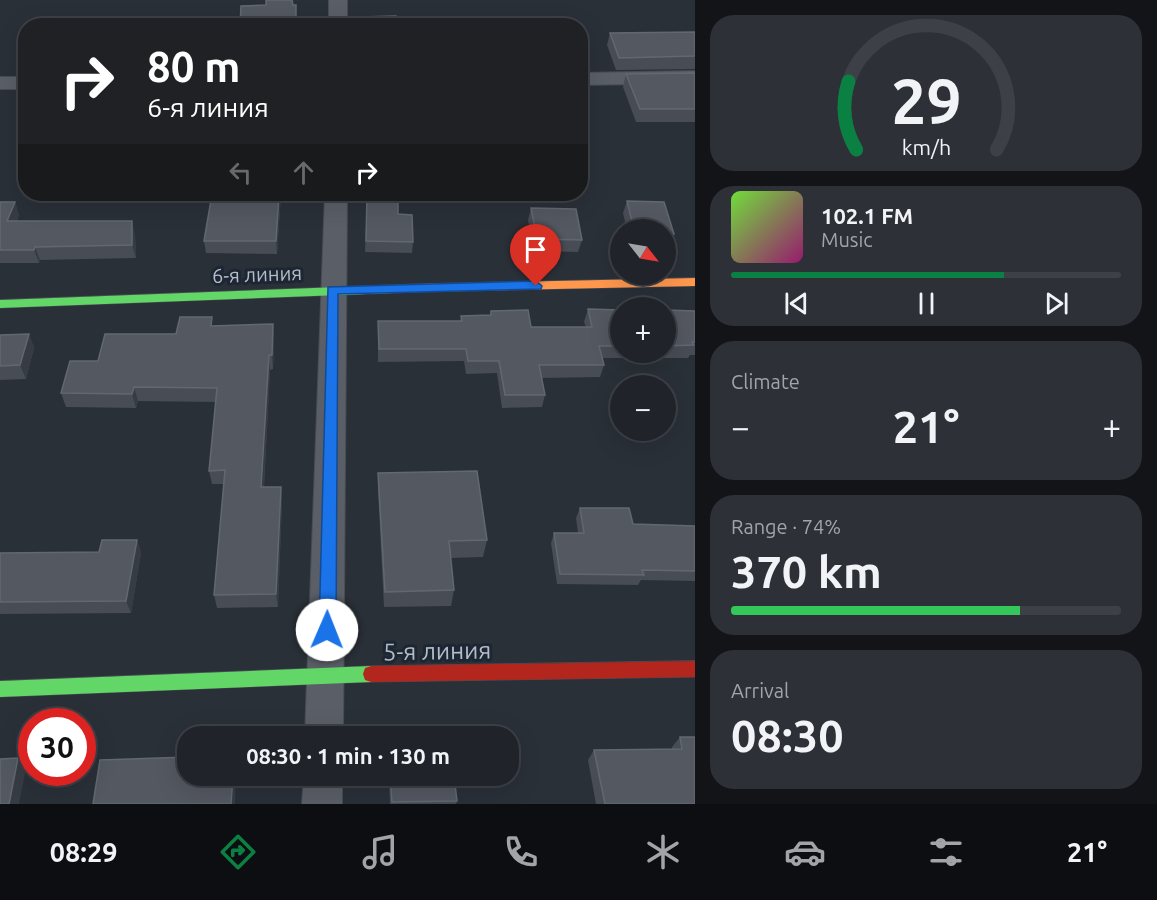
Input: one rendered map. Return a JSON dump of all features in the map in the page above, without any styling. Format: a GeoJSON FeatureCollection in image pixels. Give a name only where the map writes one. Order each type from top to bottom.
{"type":"FeatureCollection","features":[{"type":"Feature","properties":{"kind":"street"},"geometry":{"type":"LineString","coordinates":[[338,0],[338,18]]}},
{"type":"Feature","properties":{"kind":"street"},"geometry":{"type":"LineString","coordinates":[[588,79],[695,77]]}},
{"type":"Feature","properties":{"kind":"street"},"geometry":{"type":"LineString","coordinates":[[0,83],[18,83]]}},
{"type":"Feature","properties":{"kind":"street"},"geometry":{"type":"LineString","coordinates":[[324,726],[332,290],[336,201]]}},
{"type":"Feature","properties":{"kind":"street","name":"6-я линия"},"geometry":{"type":"LineString","coordinates":[[0,304],[332,290],[695,282]]}},
{"type":"Feature","properties":{"kind":"street","name":"5-я линия"},"geometry":{"type":"LineString","coordinates":[[0,689],[327,675],[695,669]]}},
{"type":"Feature","properties":{"kind":"street"},"geometry":{"type":"LineString","coordinates":[[322,804],[323,786]]}},
{"type":"Feature","properties":{"kind":"building"},"geometry":{"type":"Polygon","coordinates":[[[266,0],[292,0],[293,5],[296,5],[296,18],[240,18],[241,6],[266,5],[266,0]]]}},
{"type":"Feature","properties":{"kind":"building"},"geometry":{"type":"Polygon","coordinates":[[[396,16],[396,18],[361,18],[396,16]]]}},
{"type":"Feature","properties":{"kind":"building"},"geometry":{"type":"Polygon","coordinates":[[[695,32],[695,56],[619,58],[610,33],[695,32]]]}},
{"type":"Feature","properties":{"kind":"building"},"geometry":{"type":"Polygon","coordinates":[[[695,73],[695,109],[640,109],[626,74],[695,73]]]}},
{"type":"Feature","properties":{"kind":"building"},"geometry":{"type":"Polygon","coordinates":[[[211,201],[279,201],[276,241],[204,241],[211,201]]]}},
{"type":"Feature","properties":{"kind":"building"},"geometry":{"type":"Polygon","coordinates":[[[367,201],[398,201],[398,214],[412,215],[413,242],[366,241],[367,201]]]}},
{"type":"Feature","properties":{"kind":"building"},"geometry":{"type":"Polygon","coordinates":[[[627,201],[664,202],[669,219],[631,219],[627,201]]]}},
{"type":"Feature","properties":{"kind":"building"},"geometry":{"type":"Polygon","coordinates":[[[0,202],[15,202],[7,221],[132,221],[132,245],[0,250],[0,202]]]}},
{"type":"Feature","properties":{"kind":"building"},"geometry":{"type":"Polygon","coordinates":[[[531,208],[576,209],[582,240],[537,239],[531,208]]]}},
{"type":"Feature","properties":{"kind":"building"},"geometry":{"type":"Polygon","coordinates":[[[588,309],[610,310],[610,346],[599,346],[604,365],[539,365],[545,395],[505,395],[499,361],[468,361],[466,349],[379,349],[378,321],[462,321],[461,316],[491,315],[491,311],[528,310],[531,327],[592,327],[588,309]]]}},
{"type":"Feature","properties":{"kind":"building"},"geometry":{"type":"Polygon","coordinates":[[[676,310],[695,311],[695,342],[692,342],[694,345],[676,346],[676,310]]]}},
{"type":"Feature","properties":{"kind":"building"},"geometry":{"type":"Polygon","coordinates":[[[180,317],[212,317],[211,326],[273,324],[261,487],[281,487],[276,594],[214,595],[225,470],[209,471],[217,388],[134,387],[132,394],[61,393],[70,361],[98,361],[105,334],[176,334],[180,317]]]}},
{"type":"Feature","properties":{"kind":"building"},"geometry":{"type":"Polygon","coordinates":[[[29,334],[20,365],[0,366],[0,335],[29,334]]]}},
{"type":"Feature","properties":{"kind":"building"},"geometry":{"type":"Polygon","coordinates":[[[477,471],[487,540],[449,541],[454,590],[385,592],[378,473],[477,471]]]}},
{"type":"Feature","properties":{"kind":"building"},"geometry":{"type":"Polygon","coordinates":[[[580,508],[629,508],[633,524],[695,526],[695,571],[642,570],[644,575],[560,574],[554,533],[584,533],[580,508]]]}},
{"type":"Feature","properties":{"kind":"building"},"geometry":{"type":"Polygon","coordinates":[[[102,540],[137,540],[126,601],[0,602],[0,553],[99,552],[102,540]]]}},
{"type":"Feature","properties":{"kind":"building"},"geometry":{"type":"Polygon","coordinates":[[[680,737],[695,737],[695,804],[605,804],[594,750],[682,749],[680,737]]]}},
{"type":"Feature","properties":{"kind":"building"},"geometry":{"type":"Polygon","coordinates":[[[177,757],[177,786],[232,786],[231,804],[93,804],[100,760],[177,757]]]}},
{"type":"Feature","properties":{"kind":"building"},"geometry":{"type":"Polygon","coordinates":[[[18,758],[9,804],[0,804],[0,759],[18,758]]]}},
{"type":"Feature","properties":{"kind":"building"},"geometry":{"type":"Polygon","coordinates":[[[391,786],[455,786],[457,801],[392,802],[391,786]]]}},
{"type":"Feature","properties":{"kind":"traffic: fast"},"geometry":{"type":"LineString","coordinates":[[0,304],[420,288]]}},
{"type":"Feature","properties":{"kind":"traffic: fast"},"geometry":{"type":"LineString","coordinates":[[0,689],[371,674]]}},
{"type":"Feature","properties":{"kind":"traffic: slow"},"geometry":{"type":"LineString","coordinates":[[420,288],[695,282]]}},
{"type":"Feature","properties":{"kind":"traffic: jam"},"geometry":{"type":"LineString","coordinates":[[371,674],[695,669]]}},
{"type":"Feature","properties":{"kind":"route"},"geometry":{"type":"LineString","coordinates":[[327,630],[332,290],[536,286]]}}]}
